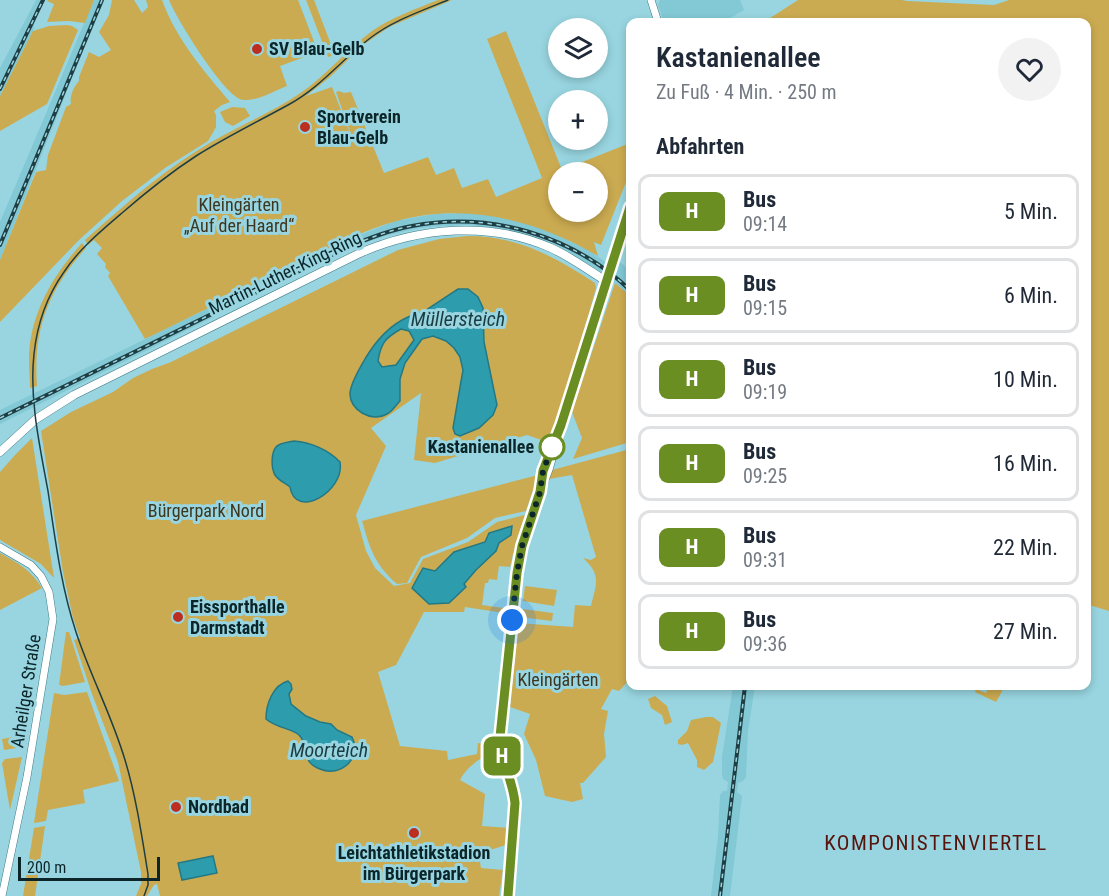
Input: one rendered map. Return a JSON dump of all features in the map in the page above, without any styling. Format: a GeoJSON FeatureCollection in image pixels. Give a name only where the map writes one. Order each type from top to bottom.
{"type":"FeatureCollection","features":[{"type":"Feature","properties":{"kind":"main road"},"geometry":{"type":"LineString","coordinates":[[508,896],[515,803],[514,792],[501,752],[500,737],[517,573],[522,546],[549,468],[626,219]]}},
{"type":"Feature","properties":{"kind":"main road","name":"Martin-Luther-King-Ring"},"geometry":{"type":"LineString","coordinates":[[0,452],[36,419],[74,395],[360,252],[398,239],[424,233],[455,230],[509,234],[550,248],[606,281]]}},
{"type":"Feature","properties":{"kind":"street"},"geometry":{"type":"LineString","coordinates":[[651,0],[657,18]]}},
{"type":"Feature","properties":{"kind":"street","name":"Arheilger Straße"},"geometry":{"type":"LineString","coordinates":[[0,547],[31,565],[41,576],[49,592],[53,619],[29,766],[2,896]]}},
{"type":"Feature","properties":{"kind":"shaded area"},"geometry":{"type":"Polygon","coordinates":[[[36,0],[45,0],[33,31],[0,96],[0,68],[36,0]]]}},
{"type":"Feature","properties":{"kind":"shaded area"},"geometry":{"type":"Polygon","coordinates":[[[94,0],[103,0],[0,260],[0,222],[94,0]]]}},
{"type":"Feature","properties":{"kind":"shaded area"},"geometry":{"type":"Polygon","coordinates":[[[660,0],[740,0],[744,10],[730,18],[663,18],[658,5],[660,0]]]}},
{"type":"Feature","properties":{"kind":"shaded area"},"geometry":{"type":"Polygon","coordinates":[[[469,213],[526,223],[555,234],[588,250],[607,263],[603,274],[562,249],[540,240],[495,228],[469,225],[442,226],[419,228],[385,236],[333,257],[0,424],[0,410],[350,239],[395,221],[435,214],[469,213]]]}},
{"type":"Feature","properties":{"kind":"shaded area"},"geometry":{"type":"Polygon","coordinates":[[[618,260],[626,267],[626,292],[612,280],[618,260]]]}},
{"type":"Feature","properties":{"kind":"shaded area"},"geometry":{"type":"Polygon","coordinates":[[[732,690],[754,690],[748,731],[746,777],[738,783],[737,792],[742,796],[730,896],[711,896],[720,795],[723,791],[727,791],[728,782],[723,779],[722,775],[722,757],[732,690]]]}},
{"type":"Feature","properties":{"kind":"green space"},"geometry":{"type":"Polygon","coordinates":[[[48,0],[94,0],[85,23],[47,22],[54,4],[48,0]]]}},
{"type":"Feature","properties":{"kind":"green space","name":"Kleingärten „Auf der Haard“"},"geometry":{"type":"Polygon","coordinates":[[[112,0],[134,0],[142,13],[148,7],[146,0],[162,0],[183,41],[230,102],[214,111],[216,127],[208,141],[165,168],[122,201],[79,240],[0,322],[0,260],[36,172],[46,170],[48,155],[66,107],[71,104],[72,92],[79,81],[89,52],[99,57],[111,50],[99,32],[109,15],[112,0]]]}},
{"type":"Feature","properties":{"kind":"green space","name":"SV Blau-Gelb"},"geometry":{"type":"Polygon","coordinates":[[[169,0],[298,0],[318,52],[280,66],[287,86],[260,97],[243,100],[235,96],[214,72],[181,23],[169,0]]]}},
{"type":"Feature","properties":{"kind":"green space"},"geometry":{"type":"Polygon","coordinates":[[[306,0],[314,0],[335,55],[328,57],[306,0]]]}},
{"type":"Feature","properties":{"kind":"green space"},"geometry":{"type":"Polygon","coordinates":[[[438,0],[452,0],[389,27],[363,45],[330,77],[306,96],[332,87],[355,146],[336,92],[351,92],[384,173],[428,157],[436,175],[454,168],[462,188],[488,179],[496,197],[542,178],[487,39],[506,31],[548,135],[548,150],[554,150],[559,162],[548,162],[548,222],[608,222],[608,162],[582,162],[626,145],[626,182],[601,245],[594,242],[598,256],[551,233],[500,218],[449,213],[423,216],[383,225],[355,236],[145,339],[108,276],[110,273],[105,267],[106,264],[97,254],[102,248],[94,240],[88,245],[85,240],[138,194],[180,162],[299,94],[380,26],[438,0]]]}},
{"type":"Feature","properties":{"kind":"green space"},"geometry":{"type":"Polygon","coordinates":[[[798,0],[902,0],[994,5],[1009,0],[1109,0],[1109,611],[1091,606],[1091,18],[770,18],[798,0]]]}},
{"type":"Feature","properties":{"kind":"green space"},"geometry":{"type":"Polygon","coordinates":[[[67,25],[78,30],[47,104],[0,131],[0,96],[33,31],[49,26],[67,25]]]}},
{"type":"Feature","properties":{"kind":"green space"},"geometry":{"type":"Polygon","coordinates":[[[232,107],[245,108],[250,116],[233,126],[225,122],[220,112],[232,107]]]}},
{"type":"Feature","properties":{"kind":"green space","name":"Bürgerpark Nord"},"geometry":{"type":"Polygon","coordinates":[[[467,236],[503,240],[535,249],[580,273],[595,283],[596,288],[574,372],[553,437],[549,436],[547,442],[527,435],[435,463],[414,460],[421,393],[371,428],[386,446],[356,515],[366,551],[375,568],[394,586],[410,583],[423,559],[468,542],[497,522],[524,515],[527,517],[510,567],[499,566],[497,580],[489,579],[488,583],[485,583],[482,605],[504,608],[504,613],[465,607],[464,612],[424,612],[396,665],[378,672],[400,746],[447,751],[448,760],[477,754],[478,743],[491,745],[492,754],[474,764],[460,780],[485,794],[482,826],[510,828],[509,844],[487,851],[478,850],[481,868],[503,870],[499,896],[160,896],[157,884],[147,896],[136,896],[141,884],[141,872],[118,762],[74,640],[80,638],[63,572],[41,431],[71,412],[113,392],[133,378],[171,362],[398,250],[439,239],[467,236]]]}},
{"type":"Feature","properties":{"kind":"green space"},"geometry":{"type":"Polygon","coordinates":[[[82,243],[86,248],[62,279],[46,312],[38,347],[37,386],[30,388],[30,343],[38,312],[52,282],[82,243]]]}},
{"type":"Feature","properties":{"kind":"green space"},"geometry":{"type":"Polygon","coordinates":[[[615,283],[626,293],[626,443],[573,459],[582,438],[572,412],[615,283]]]}},
{"type":"Feature","properties":{"kind":"green space"},"geometry":{"type":"Polygon","coordinates":[[[32,438],[54,578],[41,564],[0,540],[0,472],[32,438]]]}},
{"type":"Feature","properties":{"kind":"green space","name":"Kleingärten"},"geometry":{"type":"Polygon","coordinates":[[[626,450],[626,683],[619,691],[612,689],[601,709],[608,711],[604,734],[606,757],[583,783],[580,783],[583,799],[572,802],[545,796],[536,760],[524,734],[530,714],[510,707],[518,623],[573,627],[575,605],[591,606],[595,592],[595,575],[583,558],[591,560],[596,557],[572,475],[549,479],[552,470],[626,450]]]}},
{"type":"Feature","properties":{"kind":"green space"},"geometry":{"type":"Polygon","coordinates":[[[538,475],[526,511],[495,518],[467,538],[421,557],[407,583],[397,584],[383,570],[374,556],[362,521],[538,475]]]}},
{"type":"Feature","properties":{"kind":"green space"},"geometry":{"type":"Polygon","coordinates":[[[0,553],[24,568],[42,588],[0,610],[0,553]]]}},
{"type":"Feature","properties":{"kind":"green space"},"geometry":{"type":"Polygon","coordinates":[[[525,586],[557,590],[554,606],[523,601],[525,586]]]}},
{"type":"Feature","properties":{"kind":"green space"},"geometry":{"type":"Polygon","coordinates":[[[522,609],[553,613],[552,621],[520,617],[522,609]]]}},
{"type":"Feature","properties":{"kind":"green space"},"geometry":{"type":"Polygon","coordinates":[[[66,632],[69,632],[85,682],[63,686],[59,685],[66,632]]]}},
{"type":"Feature","properties":{"kind":"green space"},"geometry":{"type":"Polygon","coordinates":[[[978,690],[986,693],[987,690],[1003,690],[996,702],[975,692],[978,690]]]}},
{"type":"Feature","properties":{"kind":"green space"},"geometry":{"type":"Polygon","coordinates":[[[87,692],[119,781],[83,790],[85,803],[48,810],[46,821],[34,823],[54,693],[64,695],[87,692]]]}},
{"type":"Feature","properties":{"kind":"green space"},"geometry":{"type":"Polygon","coordinates":[[[655,696],[667,706],[672,722],[665,725],[662,715],[651,708],[648,699],[655,696]]]}},
{"type":"Feature","properties":{"kind":"green space"},"geometry":{"type":"Polygon","coordinates":[[[713,717],[721,723],[713,762],[704,770],[697,767],[697,760],[688,743],[678,744],[678,740],[687,731],[691,720],[713,717]]]}},
{"type":"Feature","properties":{"kind":"green space"},"geometry":{"type":"Polygon","coordinates":[[[25,735],[23,747],[4,750],[2,739],[25,735]]]}},
{"type":"Feature","properties":{"kind":"green space"},"geometry":{"type":"Polygon","coordinates":[[[22,757],[10,810],[2,763],[5,759],[22,757]]]}},
{"type":"Feature","properties":{"kind":"green space"},"geometry":{"type":"Polygon","coordinates":[[[45,826],[35,896],[23,896],[34,828],[45,826]]]}},
{"type":"Feature","properties":{"kind":"water","name":"Müllersteich"},"geometry":{"type":"Polygon","coordinates":[[[458,289],[468,289],[478,297],[483,308],[484,342],[497,405],[493,415],[479,428],[460,436],[455,434],[453,428],[463,370],[460,357],[454,348],[446,341],[433,336],[422,339],[405,363],[400,379],[400,401],[389,413],[375,417],[368,416],[357,409],[351,399],[351,389],[365,359],[378,340],[401,320],[424,312],[458,289]],[[401,329],[385,342],[378,361],[382,367],[396,365],[414,340],[409,331],[401,329]]]}},
{"type":"Feature","properties":{"kind":"water"},"geometry":{"type":"Polygon","coordinates":[[[294,441],[319,447],[340,462],[335,483],[328,492],[309,502],[294,497],[290,487],[276,477],[273,469],[272,457],[276,447],[294,441]]]}},
{"type":"Feature","properties":{"kind":"water"},"geometry":{"type":"Polygon","coordinates":[[[512,526],[511,535],[499,543],[496,551],[464,584],[466,587],[449,603],[429,604],[412,588],[423,568],[435,571],[454,552],[485,542],[489,533],[512,526]]]}},
{"type":"Feature","properties":{"kind":"water","name":"Moorteich"},"geometry":{"type":"Polygon","coordinates":[[[288,681],[292,689],[289,694],[291,704],[306,716],[331,724],[337,730],[352,737],[355,745],[354,752],[348,764],[335,771],[314,766],[307,758],[299,735],[266,719],[271,696],[278,687],[288,681]]]}},
{"type":"Feature","properties":{"kind":"water"},"geometry":{"type":"Polygon","coordinates":[[[213,856],[217,873],[182,880],[178,863],[213,856]]]}},
{"type":"Feature","properties":{"kind":"tram line"},"geometry":{"type":"LineString","coordinates":[[144,896],[148,885],[148,874],[129,774],[114,727],[76,632],[59,562],[36,423],[33,388],[35,343],[40,322],[58,281],[76,256],[158,183],[207,149],[300,98],[359,47],[387,27],[448,0]]}},
{"type":"Feature","properties":{"kind":"railway"},"geometry":{"type":"LineString","coordinates":[[0,89],[43,0]]}},
{"type":"Feature","properties":{"kind":"railway"},"geometry":{"type":"LineString","coordinates":[[0,245],[102,0]]}},
{"type":"Feature","properties":{"kind":"railway"},"geometry":{"type":"LineString","coordinates":[[0,418],[350,246],[412,226],[441,222],[471,222],[500,225],[528,232],[582,255],[626,287]]}},
{"type":"Feature","properties":{"kind":"railway"},"geometry":{"type":"LineString","coordinates":[[720,896],[745,690]]}},
{"type":"Feature","properties":{"kind":"bus line","name":"H"},"geometry":{"type":"LineString","coordinates":[[508,896],[515,803],[514,792],[501,752],[500,737],[517,573],[522,546],[540,492],[543,471],[561,425],[626,220]]}},
{"type":"Feature","properties":{"kind":"place","name":"SV Blau-Gelb"},"geometry":{"type":"Point","coordinates":[257,49]}},
{"type":"Feature","properties":{"kind":"place","name":"Sportverein Blau-Gelb"},"geometry":{"type":"Point","coordinates":[305,127]}},
{"type":"Feature","properties":{"kind":"place","name":"Kastanienallee"},"geometry":{"type":"Point","coordinates":[552,447]}},
{"type":"Feature","properties":{"kind":"place","name":"Eissporthalle Darmstadt"},"geometry":{"type":"Point","coordinates":[178,617]}},
{"type":"Feature","properties":{"kind":"place","name":"Nordbad"},"geometry":{"type":"Point","coordinates":[176,807]}},
{"type":"Feature","properties":{"kind":"place","name":"Leichtathletikstadion im Bürgerpark"},"geometry":{"type":"Point","coordinates":[414,833]}},
{"type":"Feature","properties":{"kind":"district","name":"KOMPONISTENVIERTEL"},"geometry":{"type":"Point","coordinates":[936,843]}},
{"type":"Feature","properties":{"kind":"route"},"geometry":{"type":"LineString","coordinates":[[512,620],[522,546],[552,447]]}}]}
